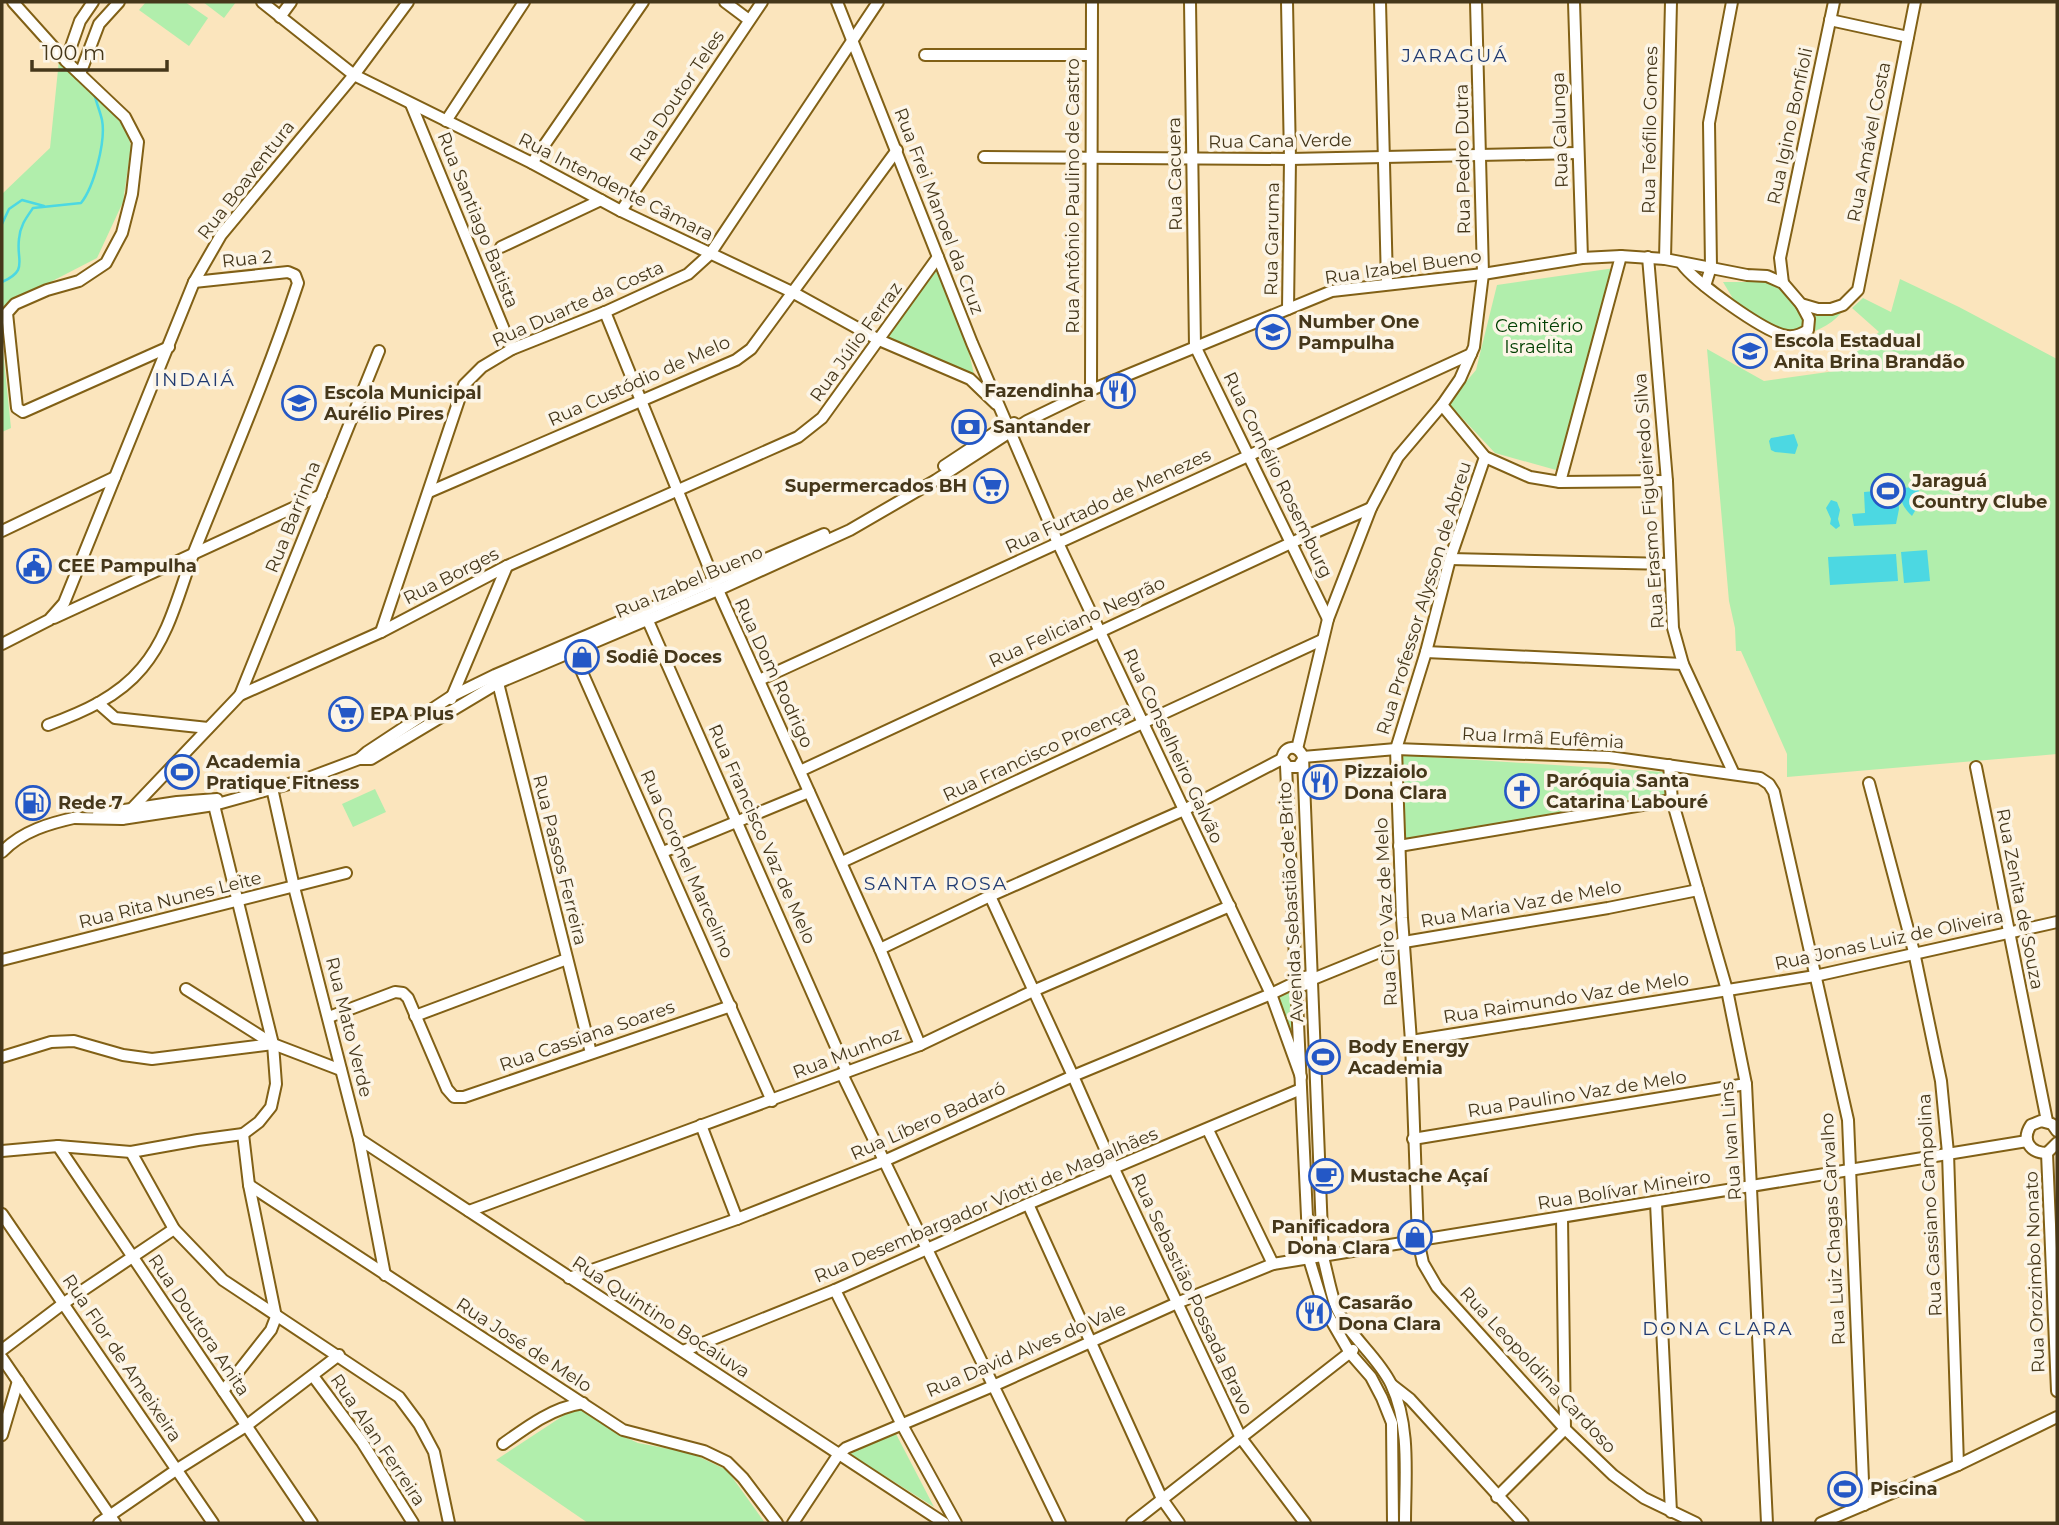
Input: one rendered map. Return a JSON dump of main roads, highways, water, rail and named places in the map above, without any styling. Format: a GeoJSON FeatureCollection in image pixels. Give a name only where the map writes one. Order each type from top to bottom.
{"type":"FeatureCollection","features":[{"type":"Feature","properties":{"kind":"water"},"geometry":{"type":"Polygon","coordinates":[[[1794,434],[1798,445],[1795,454],[1771,450],[1771,438],[1794,434]]]}},
{"type":"Feature","properties":{"kind":"water"},"geometry":{"type":"Polygon","coordinates":[[[1902,488],[1918,489],[1922,499],[1912,516],[1902,504],[1901,493],[1902,488]]]}},
{"type":"Feature","properties":{"kind":"water"},"geometry":{"type":"Polygon","coordinates":[[[1898,489],[1899,509],[1896,524],[1854,526],[1852,514],[1865,513],[1864,492],[1898,489]]]}},
{"type":"Feature","properties":{"kind":"water"},"geometry":{"type":"Polygon","coordinates":[[[1831,500],[1837,502],[1840,510],[1840,526],[1836,529],[1830,524],[1831,519],[1826,508],[1831,500]]]}},
{"type":"Feature","properties":{"kind":"water"},"geometry":{"type":"Polygon","coordinates":[[[1927,550],[1930,581],[1904,583],[1901,552],[1927,550]]]}},
{"type":"Feature","properties":{"kind":"water"},"geometry":{"type":"Polygon","coordinates":[[[1896,554],[1898,581],[1830,585],[1828,557],[1896,554]]]}},
{"type":"Feature","properties":{"kind":"waterway"},"geometry":{"type":"LineString","coordinates":[[2,282],[18,269],[20,234],[33,208],[81,203],[86,196],[101,151],[103,129],[94,93]]}},
{"type":"Feature","properties":{"kind":"waterway"},"geometry":{"type":"LineString","coordinates":[[2,224],[9,209],[22,200],[44,206]]}},
{"type":"Feature","properties":{"kind":"place","name":"Number One Pampulha"},"geometry":{"type":"Point","coordinates":[1273,332]}},
{"type":"Feature","properties":{"kind":"place","name":"Escola Estadual Anita Brina Brandão"},"geometry":{"type":"Point","coordinates":[1750,351]}},
{"type":"Feature","properties":{"kind":"place","name":"Fazendinha"},"geometry":{"type":"Point","coordinates":[1118,391]}},
{"type":"Feature","properties":{"kind":"place","name":"Escola Municipal Aurélio Pires"},"geometry":{"type":"Point","coordinates":[299,403]}},
{"type":"Feature","properties":{"kind":"place","name":"Santander"},"geometry":{"type":"Point","coordinates":[969,427]}},
{"type":"Feature","properties":{"kind":"place","name":"Supermercados BH"},"geometry":{"type":"Point","coordinates":[991,486]}},
{"type":"Feature","properties":{"kind":"place","name":"Jaraguá Country Clube"},"geometry":{"type":"Point","coordinates":[1888,491]}},
{"type":"Feature","properties":{"kind":"place","name":"CEE Pampulha"},"geometry":{"type":"Point","coordinates":[34,566]}},
{"type":"Feature","properties":{"kind":"place","name":"Sodiê Doces"},"geometry":{"type":"Point","coordinates":[582,657]}},
{"type":"Feature","properties":{"kind":"place","name":"EPA Plus"},"geometry":{"type":"Point","coordinates":[346,714]}},
{"type":"Feature","properties":{"kind":"place","name":"Academia Pratique Fitness"},"geometry":{"type":"Point","coordinates":[182,772]}},
{"type":"Feature","properties":{"kind":"place","name":"Pizzaiolo Dona Clara"},"geometry":{"type":"Point","coordinates":[1320,782]}},
{"type":"Feature","properties":{"kind":"place","name":"Paróquia Santa Catarina Labouré"},"geometry":{"type":"Point","coordinates":[1522,791]}},
{"type":"Feature","properties":{"kind":"place","name":"Rede 7"},"geometry":{"type":"Point","coordinates":[33,803]}},
{"type":"Feature","properties":{"kind":"place","name":"Body Energy Academia"},"geometry":{"type":"Point","coordinates":[1323,1057]}},
{"type":"Feature","properties":{"kind":"place","name":"Mustache Açaí"},"geometry":{"type":"Point","coordinates":[1326,1176]}},
{"type":"Feature","properties":{"kind":"place","name":"Panificadora Dona Clara"},"geometry":{"type":"Point","coordinates":[1415,1237]}},
{"type":"Feature","properties":{"kind":"place","name":"Casarão Dona Clara"},"geometry":{"type":"Point","coordinates":[1314,1313]}},
{"type":"Feature","properties":{"kind":"place","name":"Piscina"},"geometry":{"type":"Point","coordinates":[1845,1489]}},
{"type":"Feature","properties":{"kind":"district","name":"JARAGUÁ"},"geometry":{"type":"Point","coordinates":[1455,55]}},
{"type":"Feature","properties":{"kind":"district","name":"INDAIÁ"},"geometry":{"type":"Point","coordinates":[195,379]}},
{"type":"Feature","properties":{"kind":"district","name":"SANTA ROSA"},"geometry":{"type":"Point","coordinates":[936,883]}},
{"type":"Feature","properties":{"kind":"district","name":"DONA CLARA"},"geometry":{"type":"Point","coordinates":[1718,1328]}},
{"type":"Feature","properties":{"kind":"park label","name":"Cemitério Israelita"},"geometry":{"type":"Point","coordinates":[1539,336]}}]}
